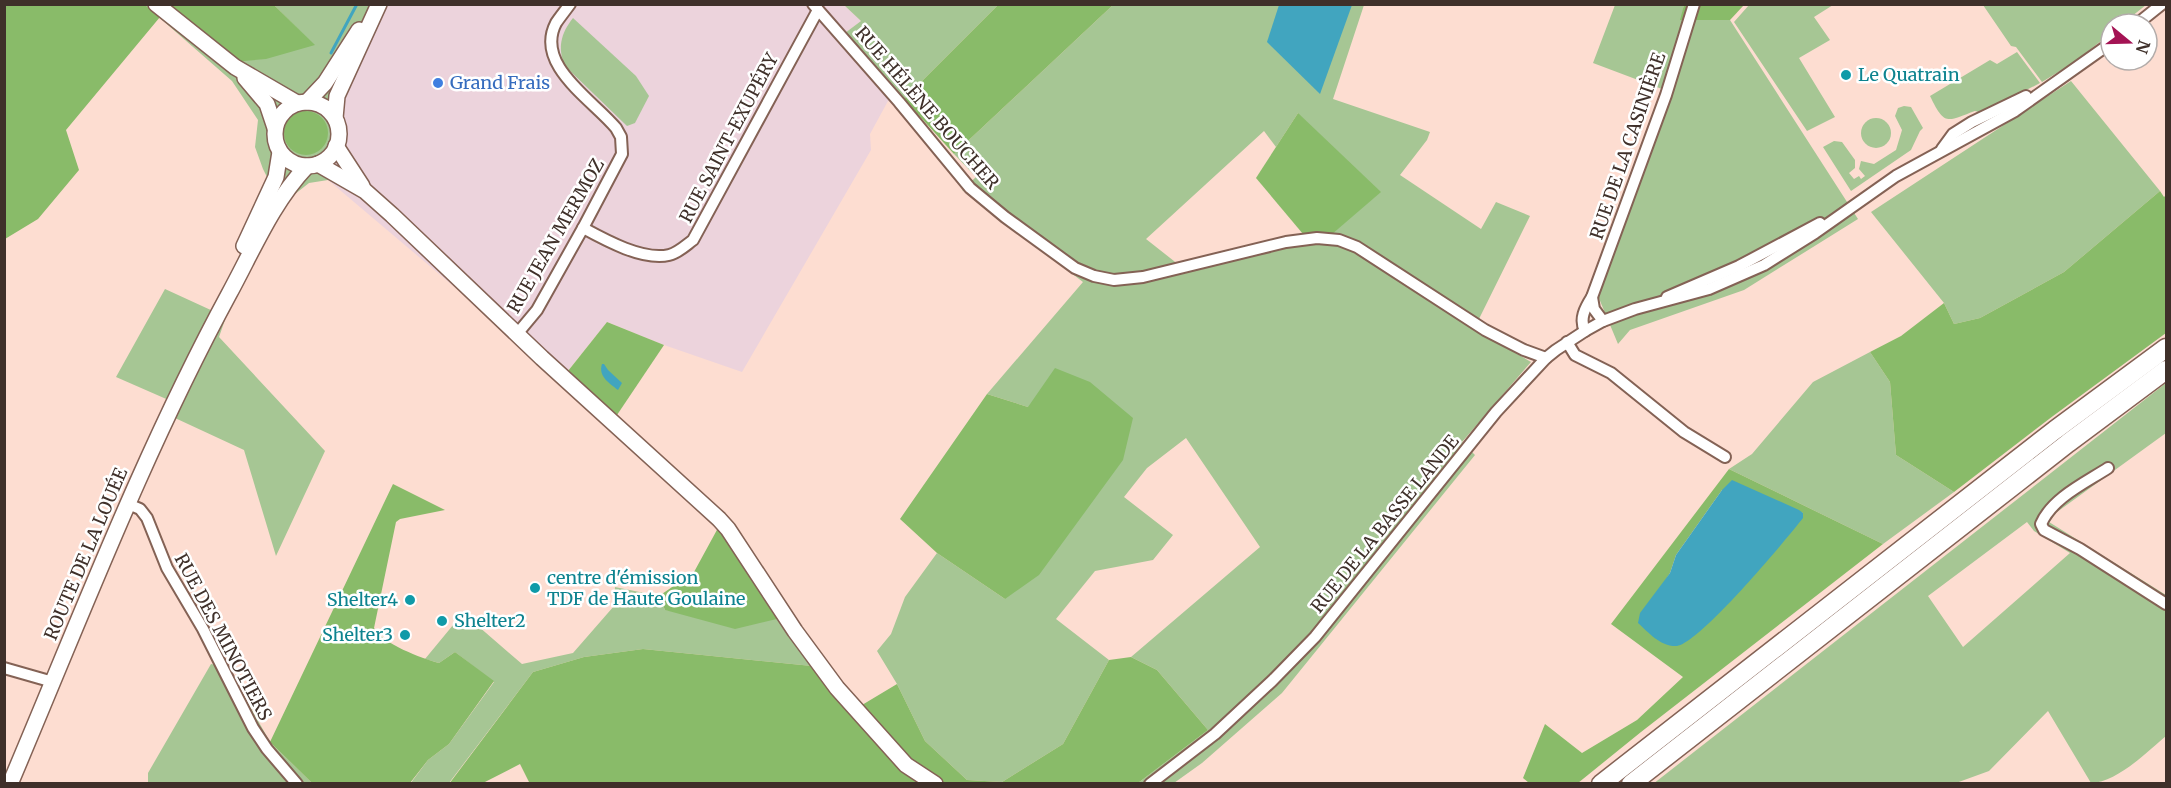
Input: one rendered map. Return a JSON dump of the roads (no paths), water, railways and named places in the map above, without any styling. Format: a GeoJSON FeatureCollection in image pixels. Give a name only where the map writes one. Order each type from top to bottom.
{"type":"FeatureCollection","features":[{"type":"Feature","properties":{"kind":"highway"},"geometry":{"type":"LineString","coordinates":[[1601,783],[2039,442],[2166,348]]}},
{"type":"Feature","properties":{"kind":"highway"},"geometry":{"type":"LineString","coordinates":[[1630,783],[2068,443],[2166,370]]}},
{"type":"Feature","properties":{"kind":"main road"},"geometry":{"type":"LineString","coordinates":[[156,4],[235,67],[267,104],[280,152],[292,162],[313,165],[365,191],[728,529],[795,630],[837,688],[906,765],[935,783]]}},
{"type":"Feature","properties":{"kind":"main road"},"geometry":{"type":"LineString","coordinates":[[275,128],[283,112],[302,102],[325,83],[376,4]]}},
{"type":"Feature","properties":{"kind":"main road"},"geometry":{"type":"LineString","coordinates":[[313,165],[326,160],[336,146],[339,137],[335,118],[337,96],[376,4]]}},
{"type":"Feature","properties":{"kind":"main road"},"geometry":{"type":"LineString","coordinates":[[235,67],[302,102],[323,106],[335,118]]}},
{"type":"Feature","properties":{"kind":"main road"},"geometry":{"type":"LineString","coordinates":[[336,146],[365,191]]}},
{"type":"Feature","properties":{"kind":"main road","name":"ROUTE DE LA LOUÉE"},"geometry":{"type":"LineString","coordinates":[[203,343],[231,272],[276,177],[280,152]]}},
{"type":"Feature","properties":{"kind":"main road","name":"ROUTE DE LA LOUÉE"},"geometry":{"type":"LineString","coordinates":[[10,783],[128,504],[203,343],[278,200],[313,165]]}},
{"type":"Feature","properties":{"kind":"street","name":"RUE JEAN MERMOZ"},"geometry":{"type":"LineString","coordinates":[[517,334],[537,310],[622,153],[621,137],[608,117],[559,69],[552,55],[551,40],[556,25],[570,4]]}},
{"type":"Feature","properties":{"kind":"street","name":"RUE DE LA CASINIÈRE"},"geometry":{"type":"LineString","coordinates":[[1585,331],[1582,318],[1592,297],[1666,95],[1694,4]]}},
{"type":"Feature","properties":{"kind":"street","name":"RUE SAINT-EXUPÉRY"},"geometry":{"type":"LineString","coordinates":[[583,228],[625,248],[652,256],[669,255],[681,250],[693,240],[815,7]]}},
{"type":"Feature","properties":{"kind":"street","name":"RUE HÉLÈNE BOUCHER"},"geometry":{"type":"LineString","coordinates":[[815,7],[892,93],[970,188],[1005,218],[1075,268],[1094,276],[1114,280],[1143,277],[1286,242],[1317,238],[1339,240],[1357,247],[1485,330],[1524,350],[1546,358]]}},
{"type":"Feature","properties":{"kind":"street","name":"RUE DE LA BASSE LANDE"},"geometry":{"type":"LineString","coordinates":[[1150,783],[1223,726],[1315,637],[1496,412],[1546,358],[1567,342],[1603,321],[1653,304],[1709,290],[1752,271],[1815,232],[1896,176],[1941,150],[1953,134],[1972,122],[2044,89],[2099,52]]}},
{"type":"Feature","properties":{"kind":"street"},"geometry":{"type":"LineString","coordinates":[[1592,297],[1594,309],[1603,321]]}},
{"type":"Feature","properties":{"kind":"street"},"geometry":{"type":"LineString","coordinates":[[1567,342],[1575,355],[1611,374],[1684,432],[1725,457]]}},
{"type":"Feature","properties":{"kind":"street"},"geometry":{"type":"LineString","coordinates":[[2108,468],[2059,501],[2046,513],[2042,524],[2044,530],[2080,549],[2166,604]]}},
{"type":"Feature","properties":{"kind":"street","name":"RUE DES MINOTIERS"},"geometry":{"type":"LineString","coordinates":[[128,504],[140,509],[147,518],[167,568],[203,630],[253,728],[267,749],[297,783]]}},
{"type":"Feature","properties":{"kind":"street"},"geometry":{"type":"LineString","coordinates":[[4,668],[53,682]]}},
{"type":"Feature","properties":{"kind":"water"},"geometry":{"type":"Polygon","coordinates":[[[1279,5],[1352,5],[1320,94],[1267,42],[1279,5]]]}},
{"type":"Feature","properties":{"kind":"water"},"geometry":{"type":"Polygon","coordinates":[[[602,364],[622,383],[618,390],[603,376],[602,364]]]}},
{"type":"Feature","properties":{"kind":"water"},"geometry":{"type":"Polygon","coordinates":[[[1732,480],[1799,510],[1803,513],[1803,518],[1742,589],[1704,628],[1688,641],[1671,646],[1656,639],[1638,623],[1640,613],[1670,573],[1676,555],[1722,490],[1732,480]]]}},
{"type":"Feature","properties":{"kind":"waterway"},"geometry":{"type":"LineString","coordinates":[[331,53],[357,4]]}},
{"type":"Feature","properties":{"kind":"place","name":"Le Quatrain"},"geometry":{"type":"Point","coordinates":[1846,75]}},
{"type":"Feature","properties":{"kind":"place","name":"Grand Frais"},"geometry":{"type":"Point","coordinates":[438,83]}},
{"type":"Feature","properties":{"kind":"place","name":"centre d'émission TDF de Haute Goulaine"},"geometry":{"type":"Point","coordinates":[535,588]}},
{"type":"Feature","properties":{"kind":"place","name":"Shelter4"},"geometry":{"type":"Point","coordinates":[410,600]}},
{"type":"Feature","properties":{"kind":"place","name":"Shelter2"},"geometry":{"type":"Point","coordinates":[442,621]}},
{"type":"Feature","properties":{"kind":"place","name":"Shelter3"},"geometry":{"type":"Point","coordinates":[405,635]}}]}
